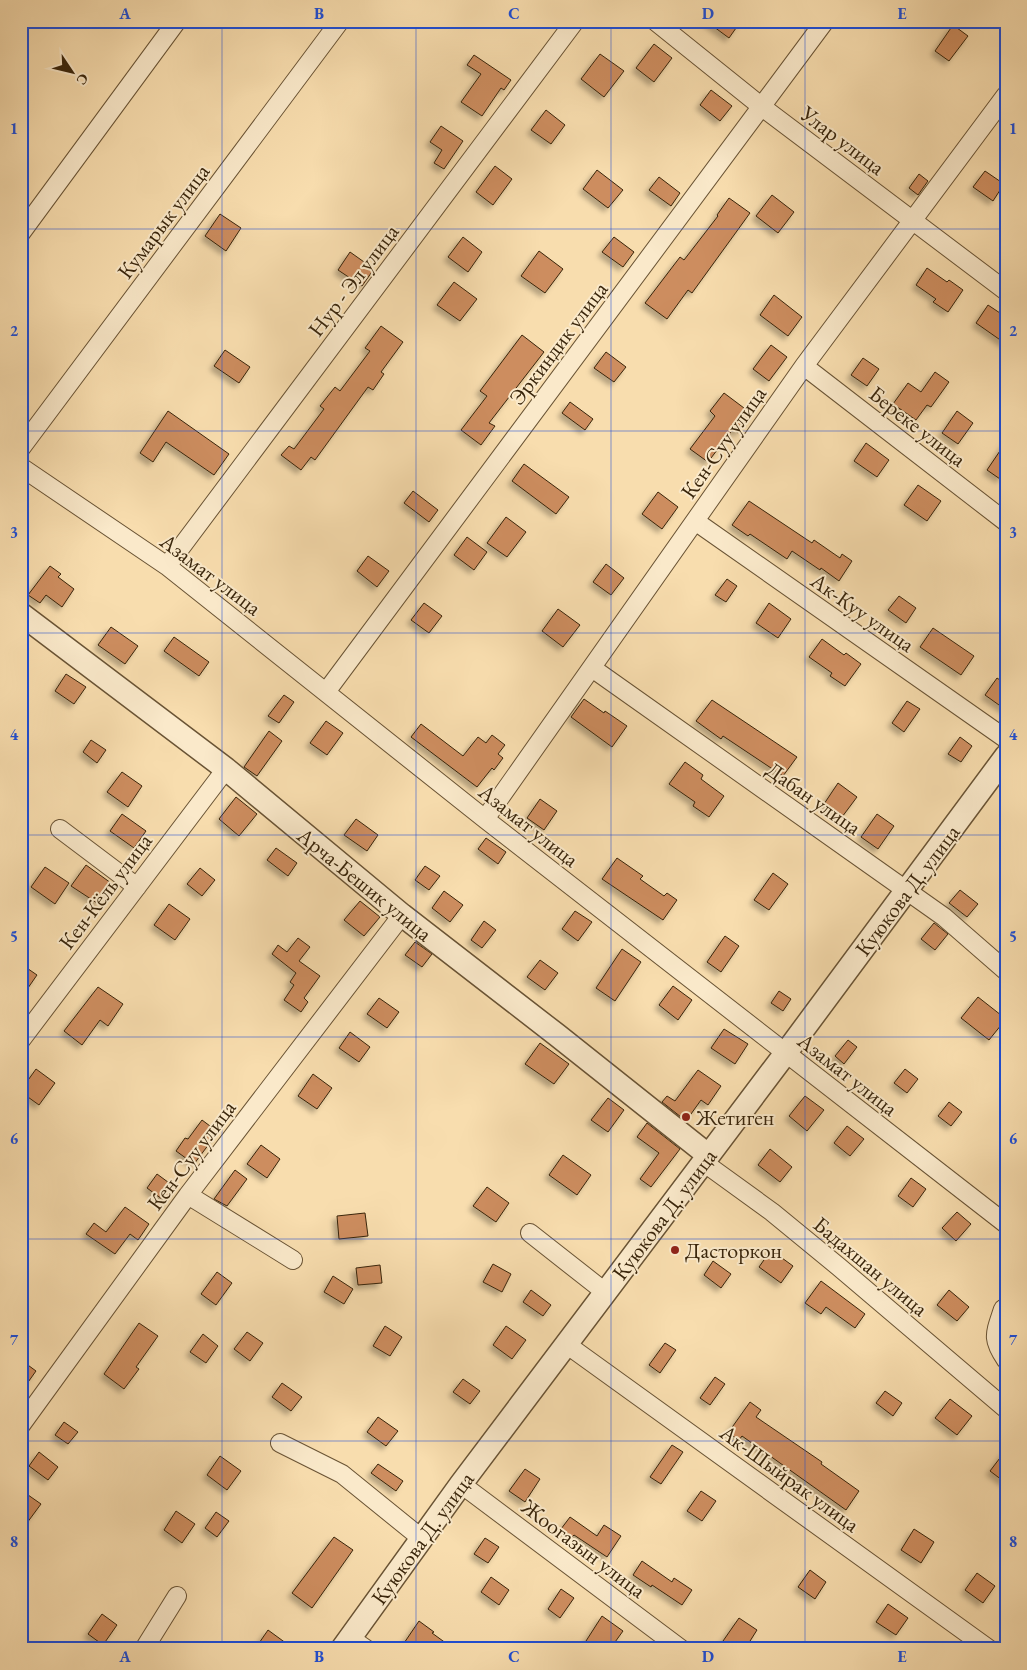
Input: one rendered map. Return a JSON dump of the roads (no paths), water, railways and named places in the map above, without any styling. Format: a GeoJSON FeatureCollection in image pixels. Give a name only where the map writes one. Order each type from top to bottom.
{"type":"FeatureCollection","features":[{"type":"Feature","properties":{"kind":"street"},"geometry":{"type":"LineString","coordinates":[[21,233],[178,21]]}},
{"type":"Feature","properties":{"kind":"street","name":"Кумарык улица"},"geometry":{"type":"LineString","coordinates":[[21,448],[340,21]]}},
{"type":"Feature","properties":{"kind":"street","name":"Нур - Эл улица"},"geometry":{"type":"LineString","coordinates":[[167,566],[575,21]]}},
{"type":"Feature","properties":{"kind":"street","name":"Улар улица"},"geometry":{"type":"LineString","coordinates":[[655,21],[762,107],[1006,291]]}},
{"type":"Feature","properties":{"kind":"street","name":"Эркиндик улица"},"geometry":{"type":"LineString","coordinates":[[326,692],[825,21]]}},
{"type":"Feature","properties":{"kind":"street","name":"Кен-Суу улица"},"geometry":{"type":"LineString","coordinates":[[485,819],[804,366],[1006,95]]}},
{"type":"Feature","properties":{"kind":"street","name":"Береке улица"},"geometry":{"type":"LineString","coordinates":[[804,366],[1006,522]]}},
{"type":"Feature","properties":{"kind":"street","name":"Азамат улица"},"geometry":{"type":"LineString","coordinates":[[21,467],[167,566],[485,819],[1006,1224]]}},
{"type":"Feature","properties":{"kind":"street","name":"Ак-Куу улица"},"geometry":{"type":"LineString","coordinates":[[695,521],[1006,739]]}},
{"type":"Feature","properties":{"kind":"street","name":"Арча-Бешик улица"},"geometry":{"type":"LineString","coordinates":[[21,614],[226,769],[402,916],[558,1035],[706,1159]]}},
{"type":"Feature","properties":{"kind":"street","name":"Дабан улица"},"geometry":{"type":"LineString","coordinates":[[592,668],[944,918],[1006,970]]}},
{"type":"Feature","properties":{"kind":"street","name":"Куюкова Д. улица"},"geometry":{"type":"LineString","coordinates":[[353,1645],[421,1538],[785,1054],[1006,756]]}},
{"type":"Feature","properties":{"kind":"street","name":"Кен-Кёль улица"},"geometry":{"type":"LineString","coordinates":[[21,1040],[226,769]]}},
{"type":"Feature","properties":{"kind":"street"},"geometry":{"type":"LineString","coordinates":[[60,829],[136,887]]}},
{"type":"Feature","properties":{"kind":"street","name":"Кен-Суу улица"},"geometry":{"type":"LineString","coordinates":[[21,1425],[188,1195],[402,916]]}},
{"type":"Feature","properties":{"kind":"street","name":"Бадахшан улица"},"geometry":{"type":"LineString","coordinates":[[706,1159],[1004,1401]]}},
{"type":"Feature","properties":{"kind":"street"},"geometry":{"type":"LineString","coordinates":[[188,1195],[293,1260]]}},
{"type":"Feature","properties":{"kind":"street"},"geometry":{"type":"LineString","coordinates":[[530,1233],[605,1292]]}},
{"type":"Feature","properties":{"kind":"street"},"geometry":{"type":"LineString","coordinates":[[1003,1309],[994,1339],[1006,1360]]}},
{"type":"Feature","properties":{"kind":"street","name":"Ак-Шыйрак улица"},"geometry":{"type":"LineString","coordinates":[[566,1344],[988,1649]]}},
{"type":"Feature","properties":{"kind":"street"},"geometry":{"type":"LineString","coordinates":[[280,1443],[342,1474],[421,1538]]}},
{"type":"Feature","properties":{"kind":"street","name":"Жоогазын улица"},"geometry":{"type":"LineString","coordinates":[[461,1484],[682,1649]]}},
{"type":"Feature","properties":{"kind":"street"},"geometry":{"type":"LineString","coordinates":[[144,1649],[177,1596]]}},
{"type":"Feature","properties":{"kind":"place","name":"Жетиген"},"geometry":{"type":"Point","coordinates":[686,1117]}},
{"type":"Feature","properties":{"kind":"place","name":"Дасторкон"},"geometry":{"type":"Point","coordinates":[675,1250]}}]}
